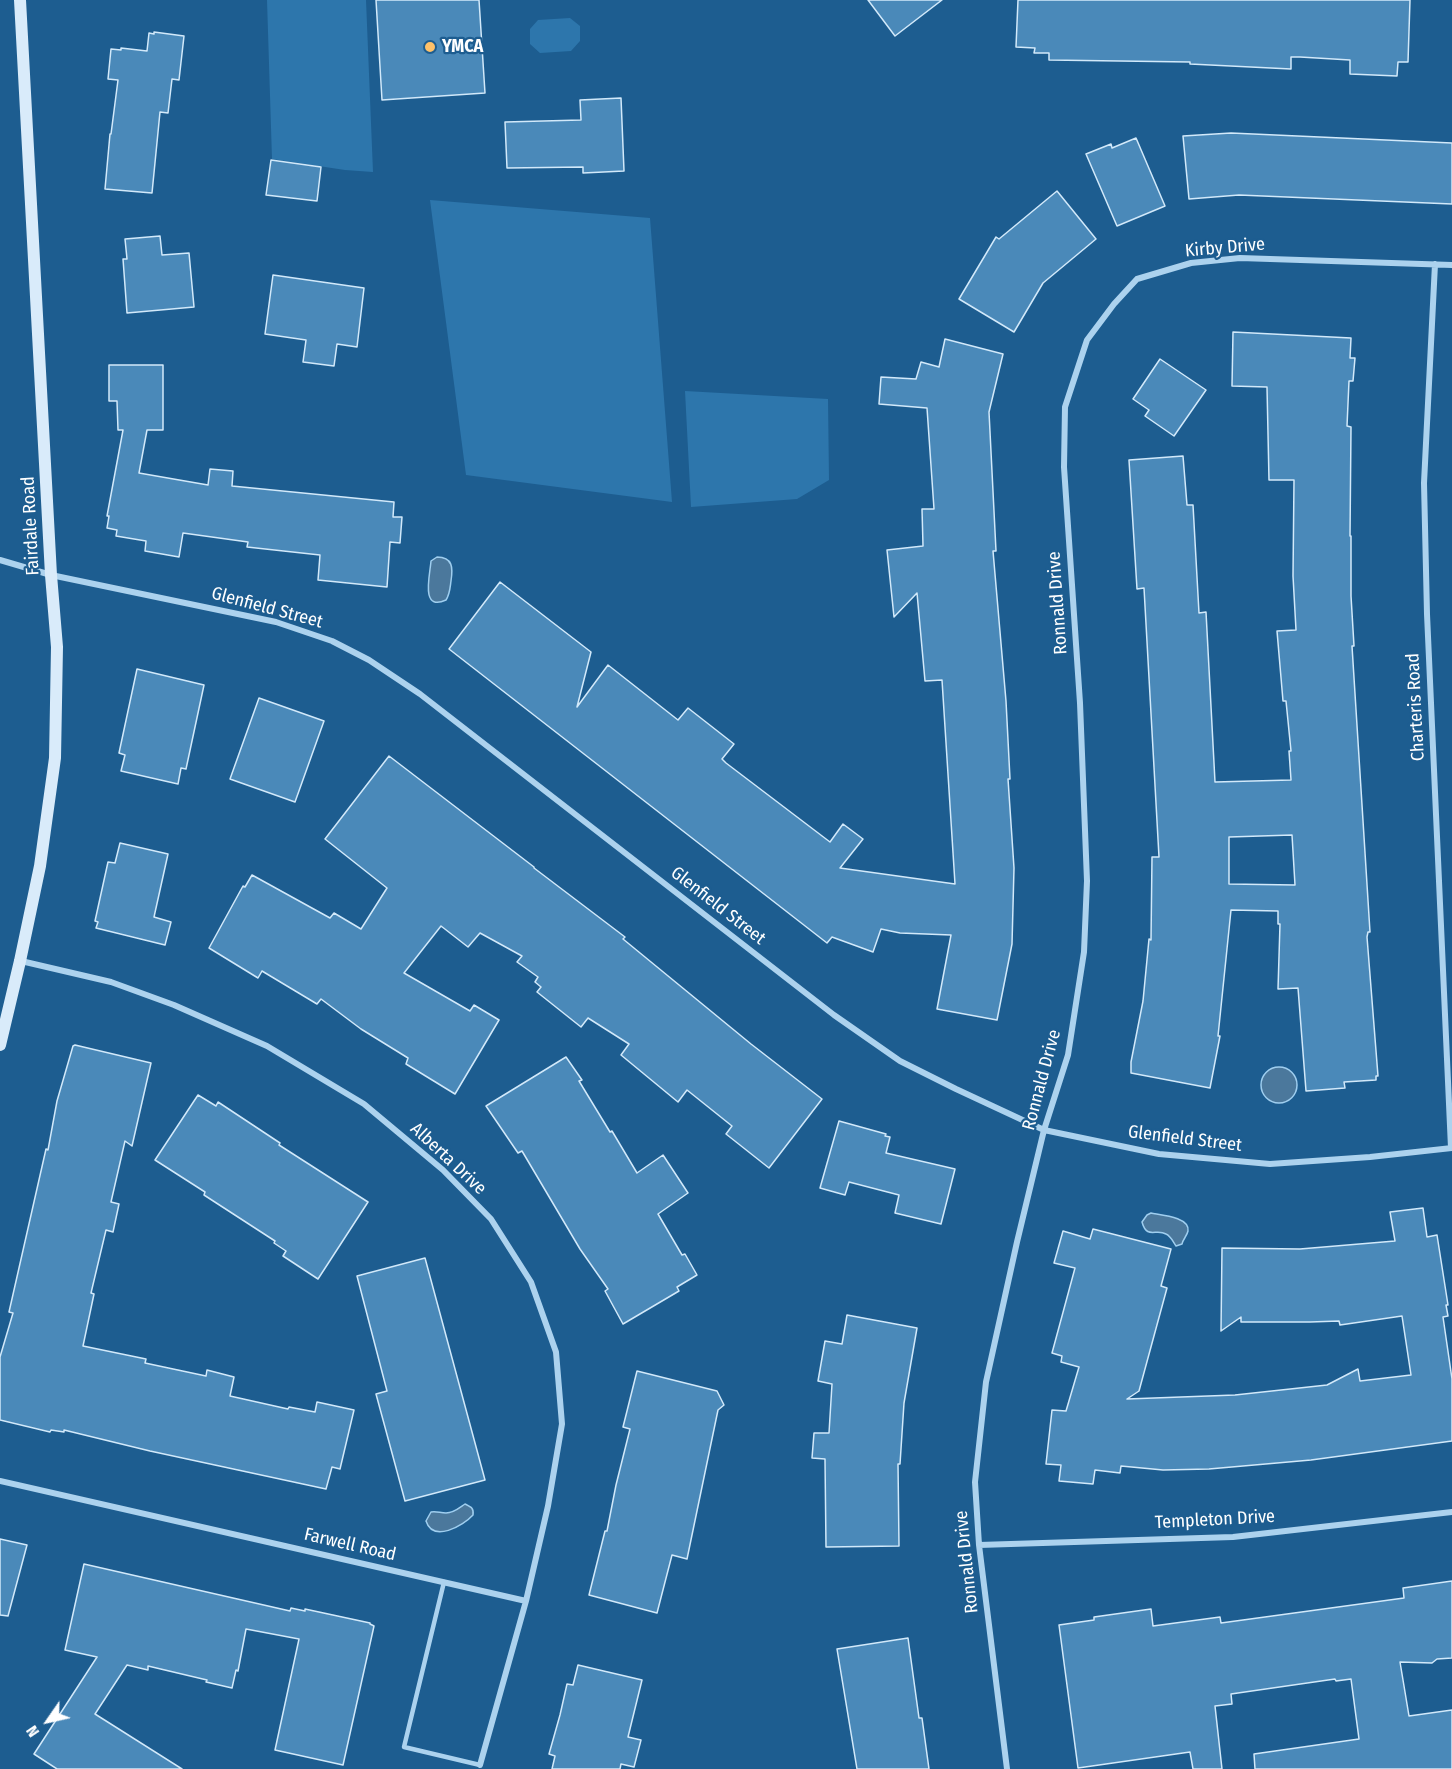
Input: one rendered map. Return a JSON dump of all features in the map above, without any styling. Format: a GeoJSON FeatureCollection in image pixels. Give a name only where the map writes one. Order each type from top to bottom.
{"type":"FeatureCollection","features":[{"type":"Feature","properties":{"kind":"street","name":"Fairdale Road"},"geometry":{"type":"LineString","coordinates":[[0,1045],[40,866],[55,758],[57,647],[51,575],[20,0]]}},
{"type":"Feature","properties":{"kind":"street","name":"Kirby Drive"},"geometry":{"type":"LineString","coordinates":[[1069,393],[1087,340],[1114,304],[1137,279],[1191,263],[1240,258],[1452,266]]}},
{"type":"Feature","properties":{"kind":"street","name":"Charteris Road"},"geometry":{"type":"LineString","coordinates":[[1435,264],[1424,483],[1426,603],[1452,1148]]}},
{"type":"Feature","properties":{"kind":"street","name":"Ronnald Drive"},"geometry":{"type":"LineString","coordinates":[[1007,1769],[979,1545],[975,1482],[986,1382],[1044,1130],[1068,1055],[1084,952],[1087,881],[1080,703],[1064,467],[1065,407],[1069,393]]}},
{"type":"Feature","properties":{"kind":"street","name":"Glenfield Street"},"geometry":{"type":"LineString","coordinates":[[0,560],[51,575],[276,622],[332,641],[369,660],[420,694],[834,1015],[900,1061],[1044,1130],[1159,1154],[1270,1164],[1452,1148]]}},
{"type":"Feature","properties":{"kind":"street","name":"Alberta Drive"},"geometry":{"type":"LineString","coordinates":[[20,961],[111,982],[174,1005],[267,1046],[364,1104],[443,1170],[491,1219],[531,1282],[556,1352],[561,1424],[548,1506],[526,1601]]}},
{"type":"Feature","properties":{"kind":"street","name":"Farwell Road"},"geometry":{"type":"LineString","coordinates":[[0,1481],[526,1601]]}},
{"type":"Feature","properties":{"kind":"street","name":"Templeton Drive"},"geometry":{"type":"LineString","coordinates":[[979,1545],[1233,1537],[1452,1512]]}},
{"type":"Feature","properties":{"kind":"street"},"geometry":{"type":"LineString","coordinates":[[480,1765],[526,1601]]}},
{"type":"Feature","properties":{"kind":"lane"},"geometry":{"type":"LineString","coordinates":[[444,1582],[404,1747],[480,1765]]}},
{"type":"Feature","properties":{"kind":"shaded area"},"geometry":{"type":"Polygon","coordinates":[[[267,0],[366,0],[373,172],[272,159],[267,0]]]}},
{"type":"Feature","properties":{"kind":"shaded area"},"geometry":{"type":"Polygon","coordinates":[[[570,18],[580,26],[580,41],[571,51],[540,53],[530,44],[530,29],[538,20],[570,18]]]}},
{"type":"Feature","properties":{"kind":"shaded area"},"geometry":{"type":"Polygon","coordinates":[[[430,200],[650,218],[672,502],[466,475],[430,200]]]}},
{"type":"Feature","properties":{"kind":"shaded area"},"geometry":{"type":"Polygon","coordinates":[[[685,391],[828,399],[829,480],[797,499],[691,507],[685,391]]]}},
{"type":"Feature","properties":{"kind":"shaded area"},"geometry":{"type":"Polygon","coordinates":[[[437,557],[449,561],[452,572],[447,598],[438,602],[433,601],[428,590],[431,561],[437,557]]]}},
{"type":"Feature","properties":{"kind":"shaded area"},"geometry":{"type":"Polygon","coordinates":[[[1279,1067],[1292,1072],[1297,1085],[1292,1098],[1279,1103],[1266,1098],[1261,1085],[1266,1072],[1279,1067]]]}},
{"type":"Feature","properties":{"kind":"shaded area"},"geometry":{"type":"Polygon","coordinates":[[[1151,1213],[1180,1220],[1187,1226],[1188,1231],[1182,1244],[1176,1246],[1171,1238],[1162,1232],[1146,1231],[1142,1222],[1151,1213]]]}},
{"type":"Feature","properties":{"kind":"shaded area"},"geometry":{"type":"Polygon","coordinates":[[[465,1504],[472,1508],[473,1515],[456,1528],[441,1532],[435,1531],[426,1521],[431,1512],[449,1513],[465,1504]]]}},
{"type":"Feature","properties":{"kind":"building","name":"YMCA"},"geometry":{"type":"Polygon","coordinates":[[[376,0],[479,0],[485,93],[382,100],[376,0]]]}},
{"type":"Feature","properties":{"kind":"building"},"geometry":{"type":"Polygon","coordinates":[[[868,0],[942,0],[895,36],[868,0]]]}},
{"type":"Feature","properties":{"kind":"building"},"geometry":{"type":"Polygon","coordinates":[[[1018,0],[1410,0],[1408,62],[1398,62],[1397,76],[1350,74],[1350,60],[1300,57],[1291,57],[1291,69],[1190,64],[1190,62],[1049,60],[1049,53],[1034,53],[1035,48],[1016,47],[1018,0]]]}},
{"type":"Feature","properties":{"kind":"building"},"geometry":{"type":"Polygon","coordinates":[[[154,32],[184,36],[179,80],[172,79],[168,113],[160,112],[152,193],[105,189],[118,80],[108,79],[111,49],[147,51],[149,33],[154,34],[154,32]]]}},
{"type":"Feature","properties":{"kind":"building"},"geometry":{"type":"Polygon","coordinates":[[[621,98],[624,171],[583,173],[583,167],[507,168],[505,122],[581,120],[580,100],[621,98]]]}},
{"type":"Feature","properties":{"kind":"building"},"geometry":{"type":"Polygon","coordinates":[[[1231,133],[1452,143],[1452,204],[1239,195],[1189,199],[1183,136],[1231,133]]]}},
{"type":"Feature","properties":{"kind":"building"},"geometry":{"type":"Polygon","coordinates":[[[1136,138],[1165,206],[1117,226],[1086,154],[1111,144],[1112,148],[1136,138]]]}},
{"type":"Feature","properties":{"kind":"building"},"geometry":{"type":"Polygon","coordinates":[[[271,160],[321,167],[317,201],[266,195],[271,160]]]}},
{"type":"Feature","properties":{"kind":"building"},"geometry":{"type":"Polygon","coordinates":[[[1057,191],[1096,239],[1043,283],[1014,332],[959,299],[996,237],[999,239],[1057,191]]]}},
{"type":"Feature","properties":{"kind":"building"},"geometry":{"type":"Polygon","coordinates":[[[160,236],[162,255],[189,253],[194,307],[127,313],[123,259],[127,259],[125,239],[160,236]]]}},
{"type":"Feature","properties":{"kind":"building"},"geometry":{"type":"Polygon","coordinates":[[[273,275],[364,288],[357,347],[337,344],[334,366],[303,362],[306,340],[265,334],[273,275]]]}},
{"type":"Feature","properties":{"kind":"building"},"geometry":{"type":"Polygon","coordinates":[[[1233,332],[1351,338],[1350,358],[1355,358],[1353,381],[1349,381],[1347,426],[1351,427],[1350,536],[1354,646],[1352,646],[1370,932],[1367,937],[1378,1076],[1376,1080],[1344,1082],[1345,1088],[1306,1091],[1298,988],[1278,989],[1280,924],[1278,924],[1278,911],[1231,910],[1218,1036],[1220,1036],[1210,1088],[1131,1073],[1131,1062],[1143,1001],[1149,939],[1151,940],[1152,857],[1159,857],[1144,588],[1137,589],[1129,460],[1183,456],[1187,505],[1193,505],[1199,613],[1206,612],[1215,782],[1291,780],[1289,751],[1291,751],[1286,701],[1283,701],[1277,631],[1296,630],[1293,576],[1294,480],[1269,480],[1267,387],[1232,386],[1233,332]],[[1292,835],[1229,837],[1229,884],[1295,885],[1292,835]]]}},
{"type":"Feature","properties":{"kind":"building"},"geometry":{"type":"Polygon","coordinates":[[[945,339],[1003,354],[989,412],[996,551],[993,551],[1006,701],[1014,868],[1012,944],[997,1020],[937,1009],[951,935],[900,933],[881,929],[873,952],[832,937],[827,943],[449,649],[500,582],[591,652],[577,707],[608,665],[678,720],[688,708],[734,744],[722,759],[830,842],[843,824],[863,839],[840,868],[955,884],[942,680],[925,681],[917,593],[894,617],[887,550],[923,546],[922,509],[934,509],[927,408],[879,404],[881,377],[916,379],[921,362],[939,367],[945,339]]]}},
{"type":"Feature","properties":{"kind":"building"},"geometry":{"type":"Polygon","coordinates":[[[1160,359],[1206,390],[1174,436],[1145,416],[1149,410],[1133,399],[1160,359]]]}},
{"type":"Feature","properties":{"kind":"building"},"geometry":{"type":"Polygon","coordinates":[[[109,365],[163,365],[163,430],[147,430],[139,473],[208,485],[210,469],[233,471],[232,486],[394,502],[393,517],[402,517],[400,543],[390,542],[387,587],[318,580],[320,555],[247,547],[248,542],[183,533],[179,557],[145,551],[146,541],[116,536],[117,530],[107,528],[109,516],[107,516],[123,430],[118,430],[117,401],[109,401],[109,365]]]}},
{"type":"Feature","properties":{"kind":"building"},"geometry":{"type":"Polygon","coordinates":[[[137,669],[204,685],[186,769],[181,768],[178,784],[121,771],[125,755],[119,753],[137,669]]]}},
{"type":"Feature","properties":{"kind":"building"},"geometry":{"type":"Polygon","coordinates":[[[259,698],[324,721],[295,802],[230,779],[259,698]]]}},
{"type":"Feature","properties":{"kind":"building"},"geometry":{"type":"Polygon","coordinates":[[[389,756],[625,937],[623,939],[822,1099],[769,1168],[726,1134],[732,1126],[687,1090],[678,1102],[621,1055],[629,1044],[588,1018],[581,1027],[537,992],[541,987],[535,982],[538,977],[517,962],[522,956],[480,933],[468,947],[441,926],[404,973],[470,1011],[474,1005],[499,1020],[455,1094],[406,1064],[408,1058],[361,1029],[321,999],[317,1004],[262,971],[258,978],[209,948],[243,886],[245,887],[252,875],[330,918],[334,913],[361,929],[387,888],[325,839],[389,756]]]}},
{"type":"Feature","properties":{"kind":"building"},"geometry":{"type":"Polygon","coordinates":[[[120,843],[168,854],[154,917],[171,922],[165,945],[96,928],[98,922],[95,921],[108,862],[115,863],[120,843]]]}},
{"type":"Feature","properties":{"kind":"building"},"geometry":{"type":"Polygon","coordinates":[[[75,1045],[151,1063],[132,1146],[125,1141],[111,1202],[119,1204],[113,1232],[106,1230],[91,1293],[94,1294],[83,1346],[146,1359],[145,1363],[206,1376],[207,1370],[234,1377],[230,1396],[288,1409],[289,1407],[315,1412],[317,1402],[354,1410],[340,1469],[332,1467],[326,1489],[64,1430],[64,1432],[51,1430],[50,1432],[0,1420],[0,1357],[13,1313],[9,1312],[46,1149],[48,1150],[57,1101],[75,1045]]]}},
{"type":"Feature","properties":{"kind":"building"},"geometry":{"type":"Polygon","coordinates":[[[566,1057],[637,1173],[663,1155],[688,1193],[658,1214],[682,1255],[685,1254],[697,1275],[677,1287],[679,1291],[623,1324],[605,1291],[608,1289],[580,1249],[522,1151],[518,1153],[486,1106],[566,1057]]]}},
{"type":"Feature","properties":{"kind":"building"},"geometry":{"type":"Polygon","coordinates":[[[198,1095],[216,1106],[218,1102],[280,1143],[279,1145],[368,1202],[318,1279],[283,1256],[286,1251],[274,1243],[275,1241],[155,1160],[198,1095]]]}},
{"type":"Feature","properties":{"kind":"building"},"geometry":{"type":"Polygon","coordinates":[[[839,1121],[886,1134],[885,1136],[890,1137],[886,1153],[955,1169],[941,1224],[895,1213],[899,1195],[849,1182],[845,1195],[820,1188],[839,1121]]]}},
{"type":"Feature","properties":{"kind":"building"},"geometry":{"type":"Polygon","coordinates":[[[1423,1208],[1427,1237],[1437,1235],[1448,1305],[1446,1305],[1448,1316],[1443,1317],[1452,1379],[1452,1441],[1311,1460],[1209,1469],[1163,1470],[1121,1466],[1120,1473],[1095,1470],[1093,1484],[1059,1481],[1061,1465],[1046,1464],[1052,1410],[1066,1411],[1079,1367],[1061,1362],[1062,1356],[1052,1353],[1075,1268],[1054,1263],[1063,1231],[1090,1239],[1093,1229],[1171,1249],[1161,1286],[1167,1288],[1139,1391],[1127,1399],[1235,1395],[1327,1385],[1358,1369],[1360,1381],[1411,1375],[1402,1316],[1340,1325],[1339,1321],[1241,1322],[1241,1317],[1221,1331],[1222,1248],[1300,1249],[1395,1241],[1390,1212],[1423,1208]]]}},
{"type":"Feature","properties":{"kind":"building"},"geometry":{"type":"Polygon","coordinates":[[[425,1258],[485,1480],[405,1501],[376,1394],[387,1391],[357,1276],[425,1258]]]}},
{"type":"Feature","properties":{"kind":"building"},"geometry":{"type":"Polygon","coordinates":[[[847,1315],[917,1328],[904,1403],[900,1464],[898,1464],[899,1546],[826,1547],[825,1459],[812,1458],[814,1433],[829,1433],[832,1384],[818,1381],[825,1341],[842,1344],[847,1315]]]}},
{"type":"Feature","properties":{"kind":"building"},"geometry":{"type":"Polygon","coordinates":[[[637,1371],[717,1391],[724,1405],[718,1410],[687,1559],[672,1555],[657,1613],[589,1595],[605,1531],[607,1531],[630,1429],[623,1427],[637,1371]]]}},
{"type":"Feature","properties":{"kind":"building"},"geometry":{"type":"Polygon","coordinates":[[[0,1539],[27,1545],[8,1616],[0,1615],[0,1539]]]}},
{"type":"Feature","properties":{"kind":"building"},"geometry":{"type":"Polygon","coordinates":[[[84,1564],[290,1611],[291,1608],[305,1611],[305,1609],[370,1623],[374,1626],[343,1765],[275,1750],[299,1639],[246,1629],[238,1671],[236,1670],[232,1688],[148,1666],[148,1670],[127,1665],[95,1714],[182,1769],[57,1769],[34,1754],[97,1657],[65,1650],[84,1564]]]}},
{"type":"Feature","properties":{"kind":"building"},"geometry":{"type":"Polygon","coordinates":[[[1452,1581],[1452,1658],[1437,1659],[1432,1663],[1400,1662],[1409,1716],[1452,1710],[1452,1769],[1255,1769],[1254,1754],[1359,1739],[1351,1679],[1336,1681],[1335,1679],[1231,1694],[1232,1704],[1215,1706],[1222,1769],[1193,1769],[1190,1752],[1078,1768],[1059,1625],[1094,1620],[1094,1617],[1151,1609],[1153,1626],[1220,1617],[1221,1623],[1404,1598],[1403,1588],[1452,1581]]]}},
{"type":"Feature","properties":{"kind":"building"},"geometry":{"type":"Polygon","coordinates":[[[908,1638],[919,1718],[922,1718],[929,1769],[857,1769],[837,1649],[908,1638]]]}},
{"type":"Feature","properties":{"kind":"building"},"geometry":{"type":"Polygon","coordinates":[[[578,1665],[642,1680],[628,1737],[641,1740],[634,1767],[621,1764],[620,1769],[552,1769],[555,1756],[549,1754],[567,1684],[573,1685],[578,1665]]]}},
{"type":"Feature","properties":{"kind":"place","name":"YMCA"},"geometry":{"type":"Point","coordinates":[430,47]}}]}
